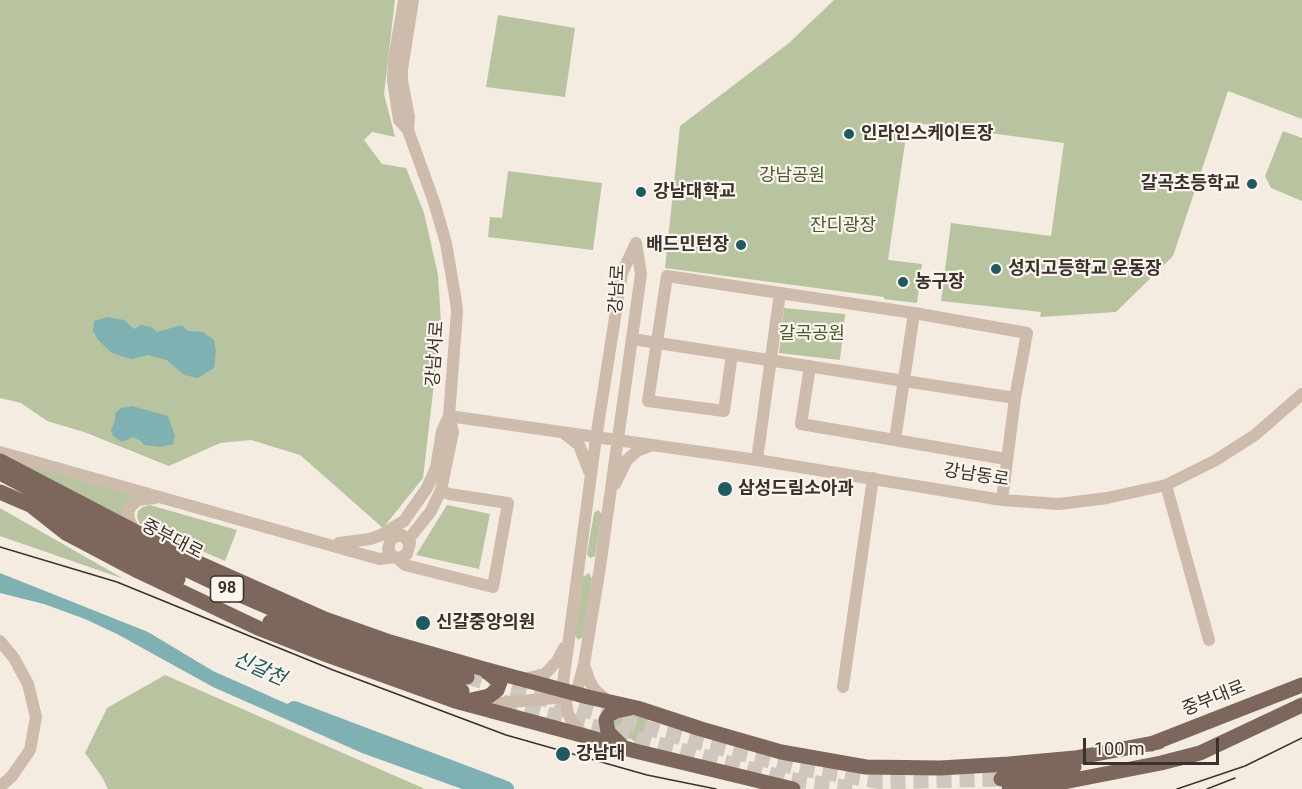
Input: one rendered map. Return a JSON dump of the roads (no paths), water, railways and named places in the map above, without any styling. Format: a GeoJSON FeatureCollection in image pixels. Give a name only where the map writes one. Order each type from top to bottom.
{"type":"FeatureCollection","features":[{"type":"Feature","properties":{"kind":"main road"},"geometry":{"type":"LineString","coordinates":[[0,461],[174,552],[325,619],[567,694],[637,708],[781,752],[866,767],[940,768],[1075,758],[1159,742]]}},
{"type":"Feature","properties":{"kind":"main road","name":"중부대로"},"geometry":{"type":"LineString","coordinates":[[0,473],[162,558],[321,630],[422,665],[463,692]]}},
{"type":"Feature","properties":{"kind":"main road","name":"중부대로"},"geometry":{"type":"LineString","coordinates":[[0,492],[72,523],[151,566],[249,614],[463,692]]}},
{"type":"Feature","properties":{"kind":"main road"},"geometry":{"type":"LineString","coordinates":[[463,692],[489,696],[496,690],[500,682],[484,669]]}},
{"type":"Feature","properties":{"kind":"main road"},"geometry":{"type":"LineString","coordinates":[[1243,709],[1302,675]]}},
{"type":"Feature","properties":{"kind":"main road","name":"중부대로"},"geometry":{"type":"LineString","coordinates":[[1005,784],[1076,767],[1159,742],[1302,685]]}},
{"type":"Feature","properties":{"kind":"main road"},"geometry":{"type":"LineString","coordinates":[[463,692],[624,748],[793,789]]}},
{"type":"Feature","properties":{"kind":"main road","name":"중부대로"},"geometry":{"type":"LineString","coordinates":[[1005,784],[1059,783],[1200,753],[1302,705]]}},
{"type":"Feature","properties":{"kind":"main road"},"geometry":{"type":"LineString","coordinates":[[624,748],[608,732],[606,720],[616,711],[637,708]]}},
{"type":"Feature","properties":{"kind":"main road"},"geometry":{"type":"LineString","coordinates":[[1075,789],[1156,772],[1200,753]]}},
{"type":"Feature","properties":{"kind":"street","name":"강남서로"},"geometry":{"type":"LineString","coordinates":[[404,0],[394,58],[393,80],[399,120],[408,130],[446,243],[456,302],[449,416]]}},
{"type":"Feature","properties":{"kind":"street","name":"강남서로"},"geometry":{"type":"LineString","coordinates":[[408,130],[409,117],[403,89],[402,69],[413,0]]}},
{"type":"Feature","properties":{"kind":"street","name":"강남로"},"geometry":{"type":"LineString","coordinates":[[636,243],[640,274],[632,339],[584,664],[567,694],[566,661],[596,437],[622,273],[636,243]]}},
{"type":"Feature","properties":{"kind":"street"},"geometry":{"type":"LineString","coordinates":[[732,354],[723,411],[648,401],[667,276],[914,313],[1027,333],[1015,398],[1002,500]]}},
{"type":"Feature","properties":{"kind":"street"},"geometry":{"type":"LineString","coordinates":[[757,460],[780,293]]}},
{"type":"Feature","properties":{"kind":"street"},"geometry":{"type":"LineString","coordinates":[[895,440],[914,313]]}},
{"type":"Feature","properties":{"kind":"street"},"geometry":{"type":"LineString","coordinates":[[632,339],[1015,398]]}},
{"type":"Feature","properties":{"kind":"street"},"geometry":{"type":"LineString","coordinates":[[810,366],[801,424],[1006,459]]}},
{"type":"Feature","properties":{"kind":"street","name":"강남동로"},"geometry":{"type":"LineString","coordinates":[[618,440],[873,478],[1002,500],[1059,504],[1107,498],[1166,485],[1216,460],[1255,435],[1300,400]]}},
{"type":"Feature","properties":{"kind":"street"},"geometry":{"type":"LineString","coordinates":[[441,490],[508,503],[493,586],[416,568],[408,560],[388,549],[431,511],[441,490],[453,432],[449,416],[618,440]]}},
{"type":"Feature","properties":{"kind":"street","name":"중부대로"},"geometry":{"type":"LineString","coordinates":[[326,543],[347,544],[381,535],[404,520],[428,488],[436,468],[442,431],[449,416]]}},
{"type":"Feature","properties":{"kind":"street"},"geometry":{"type":"LineString","coordinates":[[562,432],[579,445],[590,478]]}},
{"type":"Feature","properties":{"kind":"street"},"geometry":{"type":"LineString","coordinates":[[610,493],[627,460],[637,451],[651,446]]}},
{"type":"Feature","properties":{"kind":"street","name":"중부대로"},"geometry":{"type":"LineString","coordinates":[[0,452],[379,559],[401,556]]}},
{"type":"Feature","properties":{"kind":"street"},"geometry":{"type":"LineString","coordinates":[[347,544],[364,547],[399,538],[420,511],[432,489],[436,468]]}},
{"type":"Feature","properties":{"kind":"street"},"geometry":{"type":"LineString","coordinates":[[843,687],[873,478]]}},
{"type":"Feature","properties":{"kind":"street"},"geometry":{"type":"LineString","coordinates":[[1166,485],[1209,640]]}},
{"type":"Feature","properties":{"kind":"street"},"geometry":{"type":"LineString","coordinates":[[135,531],[129,520],[128,512],[131,506],[138,500],[162,498]]}},
{"type":"Feature","properties":{"kind":"street"},"geometry":{"type":"LineString","coordinates":[[399,538],[410,547],[401,556]]}},
{"type":"Feature","properties":{"kind":"street"},"geometry":{"type":"LineString","coordinates":[[521,679],[545,674],[556,662],[569,639]]}},
{"type":"Feature","properties":{"kind":"street"},"geometry":{"type":"LineString","coordinates":[[0,641],[14,658],[28,684],[36,717],[30,750],[12,776],[0,787]]}},
{"type":"Feature","properties":{"kind":"street"},"geometry":{"type":"LineString","coordinates":[[566,661],[584,664],[595,690],[610,703]]}},
{"type":"Feature","properties":{"kind":"street"},"geometry":{"type":"LineString","coordinates":[[463,692],[491,704],[567,694],[568,714],[585,736]]}},
{"type":"Feature","properties":{"kind":"water"},"geometry":{"type":"Polygon","coordinates":[[[107,317],[124,320],[134,329],[141,325],[151,327],[157,332],[182,325],[188,331],[203,332],[214,340],[216,351],[214,368],[198,378],[184,375],[167,360],[148,355],[131,359],[112,353],[98,340],[93,331],[94,321],[107,317]]]}},
{"type":"Feature","properties":{"kind":"water"},"geometry":{"type":"Polygon","coordinates":[[[132,406],[168,416],[175,436],[173,444],[161,447],[144,445],[133,437],[122,442],[113,436],[111,430],[115,421],[115,413],[121,408],[132,406]]]}},
{"type":"Feature","properties":{"kind":"water"},"geometry":{"type":"Polygon","coordinates":[[[0,573],[148,632],[213,671],[409,758],[495,789],[462,789],[362,753],[213,687],[85,619],[44,604],[0,593],[0,573]]]}},
{"type":"Feature","properties":{"kind":"waterway","name":"신갈천"},"geometry":{"type":"LineString","coordinates":[[294,709],[506,789]]}},
{"type":"Feature","properties":{"kind":"tunnel"},"geometry":{"type":"LineString","coordinates":[[467,677],[792,767],[882,782],[1001,779]]}},
{"type":"Feature","properties":{"kind":"tunnel"},"geometry":{"type":"LineString","coordinates":[[503,702],[788,779],[859,789]]}},
{"type":"Feature","properties":{"kind":"tram line"},"geometry":{"type":"LineString","coordinates":[[0,547],[117,582],[333,670],[506,735],[647,775],[716,789]]}},
{"type":"Feature","properties":{"kind":"tram line"},"geometry":{"type":"LineString","coordinates":[[1177,789],[1245,766],[1302,738]]}},
{"type":"Feature","properties":{"kind":"tram line"},"geometry":{"type":"LineString","coordinates":[[1207,789],[1235,778]]}},
{"type":"Feature","properties":{"kind":"place","name":"인라인스케이트장"},"geometry":{"type":"Point","coordinates":[849,134]}},
{"type":"Feature","properties":{"kind":"place","name":"갈곡초등학교"},"geometry":{"type":"Point","coordinates":[1252,184]}},
{"type":"Feature","properties":{"kind":"place","name":"강남대학교"},"geometry":{"type":"Point","coordinates":[641,192]}},
{"type":"Feature","properties":{"kind":"place","name":"배드민턴장"},"geometry":{"type":"Point","coordinates":[741,245]}},
{"type":"Feature","properties":{"kind":"place","name":"성지고등학교 운동장"},"geometry":{"type":"Point","coordinates":[996,269]}},
{"type":"Feature","properties":{"kind":"place","name":"농구장"},"geometry":{"type":"Point","coordinates":[903,282]}},
{"type":"Feature","properties":{"kind":"place","name":"삼성드림소아과"},"geometry":{"type":"Point","coordinates":[725,489]}},
{"type":"Feature","properties":{"kind":"place","name":"신갈중앙의원"},"geometry":{"type":"Point","coordinates":[423,623]}},
{"type":"Feature","properties":{"kind":"place","name":"강남대"},"geometry":{"type":"Point","coordinates":[563,754]}},
{"type":"Feature","properties":{"kind":"park label","name":"강남공원"},"geometry":{"type":"Point","coordinates":[792,176]}},
{"type":"Feature","properties":{"kind":"park label","name":"잔디광장"},"geometry":{"type":"Point","coordinates":[843,226]}},
{"type":"Feature","properties":{"kind":"park label","name":"갈곡공원"},"geometry":{"type":"Point","coordinates":[812,334]}}]}
